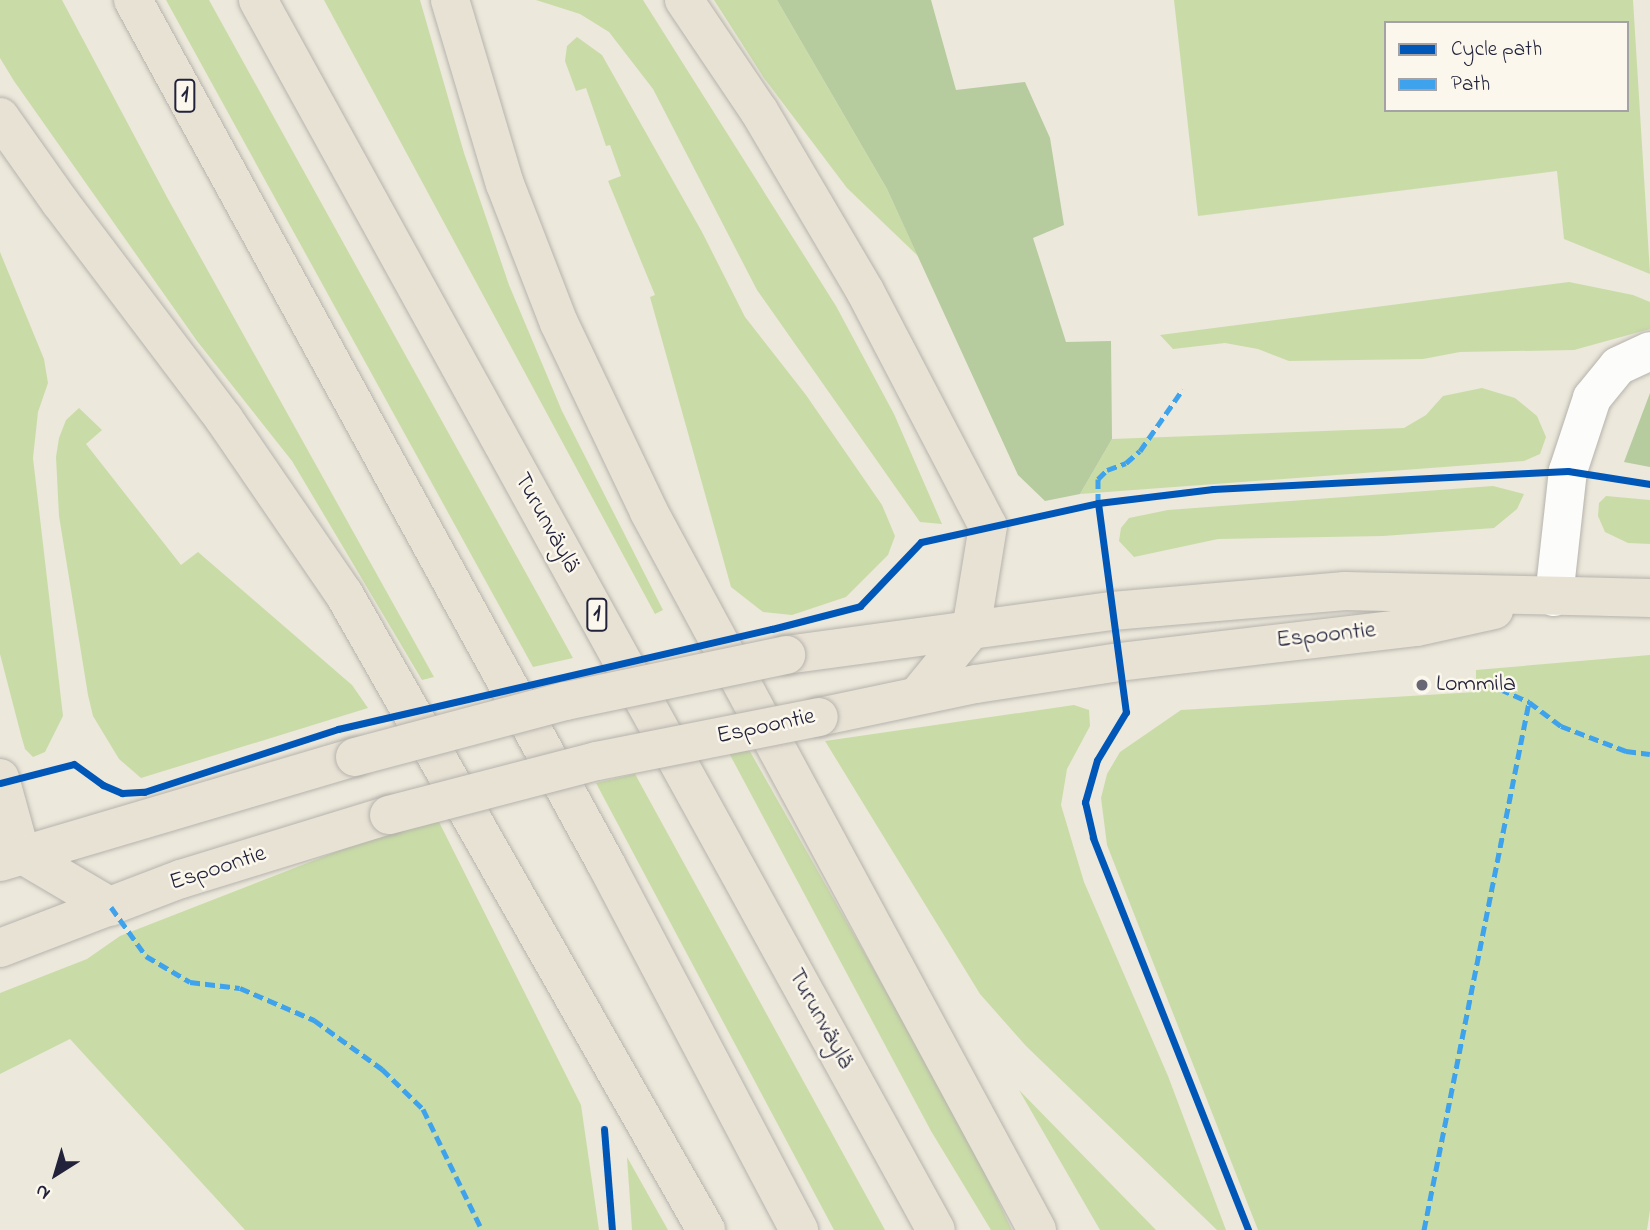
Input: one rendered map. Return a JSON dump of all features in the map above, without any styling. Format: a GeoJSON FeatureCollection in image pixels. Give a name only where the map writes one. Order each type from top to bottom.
{"type":"FeatureCollection","features":[{"type":"Feature","properties":{"kind":"main road","name":"1"},"geometry":{"type":"LineString","coordinates":[[133,0],[606,864],[799,1230]]}},
{"type":"Feature","properties":{"kind":"main road","name":"Turunväylä"},"geometry":{"type":"LineString","coordinates":[[258,0],[936,1230]]}},
{"type":"Feature","properties":{"kind":"main road"},"geometry":{"type":"LineString","coordinates":[[450,0],[505,184],[559,323],[577,361],[681,572],[1037,1230]]}},
{"type":"Feature","properties":{"kind":"main road"},"geometry":{"type":"LineString","coordinates":[[684,0],[760,111],[865,290],[988,526],[971,630],[918,695]]}},
{"type":"Feature","properties":{"kind":"main road"},"geometry":{"type":"LineString","coordinates":[[0,117],[60,202],[224,419],[344,594],[706,1230]]}},
{"type":"Feature","properties":{"kind":"main road","name":"Espoontie"},"geometry":{"type":"LineString","coordinates":[[10,858],[355,757],[566,701],[786,655],[1112,611],[1345,591],[1650,598]]}},
{"type":"Feature","properties":{"kind":"main road","name":"Espoontie"},"geometry":{"type":"LineString","coordinates":[[0,948],[181,879],[389,815],[597,761],[918,695],[1119,662],[1417,627],[1554,597]]}},
{"type":"Feature","properties":{"kind":"main road"},"geometry":{"type":"LineString","coordinates":[[0,778],[10,858],[111,907]]}},
{"type":"Feature","properties":{"kind":"street"},"geometry":{"type":"LineString","coordinates":[[1554,597],[1568,471],[1592,398],[1618,366],[1650,351]]}},
{"type":"Feature","properties":{"kind":"green space"},"geometry":{"type":"Polygon","coordinates":[[[0,0],[62,0],[168,199],[434,677],[422,680],[292,461],[197,341],[14,81],[0,58],[0,0]]]}},
{"type":"Feature","properties":{"kind":"green space"},"geometry":{"type":"Polygon","coordinates":[[[166,0],[209,0],[573,658],[533,667],[166,0]]]}},
{"type":"Feature","properties":{"kind":"green space"},"geometry":{"type":"Polygon","coordinates":[[[324,0],[420,0],[464,153],[509,285],[562,411],[663,610],[655,614],[324,0]]]}},
{"type":"Feature","properties":{"kind":"green space"},"geometry":{"type":"Polygon","coordinates":[[[536,0],[643,0],[836,306],[894,414],[942,524],[920,522],[757,290],[653,89],[609,32],[580,14],[536,0]]]}},
{"type":"Feature","properties":{"kind":"green space"},"geometry":{"type":"Polygon","coordinates":[[[714,0],[777,0],[887,189],[918,256],[847,188],[764,78],[714,0]]]}},
{"type":"Feature","properties":{"kind":"green space"},"geometry":{"type":"Polygon","coordinates":[[[777,0],[931,0],[956,90],[1025,82],[1050,138],[1064,225],[1033,238],[1066,342],[1111,341],[1112,439],[1080,494],[1045,501],[1018,475],[887,189],[777,0]]]}},
{"type":"Feature","properties":{"kind":"green space"},"geometry":{"type":"Polygon","coordinates":[[[1174,0],[1633,0],[1650,274],[1564,239],[1557,171],[1198,216],[1174,0]]]}},
{"type":"Feature","properties":{"kind":"green space"},"geometry":{"type":"Polygon","coordinates":[[[577,37],[602,55],[702,232],[745,317],[806,395],[882,505],[895,536],[888,555],[846,597],[792,615],[763,612],[731,587],[650,297],[655,295],[608,181],[621,176],[610,145],[606,146],[586,88],[576,91],[565,61],[567,46],[577,37]]]}},
{"type":"Feature","properties":{"kind":"green space"},"geometry":{"type":"Polygon","coordinates":[[[0,252],[44,359],[48,383],[38,412],[33,458],[63,716],[45,752],[33,757],[25,749],[0,654],[0,252]]]}},
{"type":"Feature","properties":{"kind":"green space"},"geometry":{"type":"Polygon","coordinates":[[[1569,282],[1633,295],[1650,302],[1650,329],[1574,350],[1460,352],[1423,359],[1289,361],[1258,349],[1225,343],[1173,349],[1160,335],[1569,282]]]}},
{"type":"Feature","properties":{"kind":"green space"},"geometry":{"type":"Polygon","coordinates":[[[1482,388],[1515,398],[1537,416],[1546,437],[1540,454],[1524,461],[1080,494],[1112,439],[1404,428],[1426,415],[1443,396],[1482,388]]]}},
{"type":"Feature","properties":{"kind":"green space"},"geometry":{"type":"Polygon","coordinates":[[[1650,393],[1650,467],[1624,462],[1650,393]]]}},
{"type":"Feature","properties":{"kind":"green space"},"geometry":{"type":"Polygon","coordinates":[[[79,408],[102,430],[86,444],[181,565],[198,552],[352,685],[368,708],[141,778],[119,759],[93,716],[59,516],[56,457],[59,438],[66,420],[79,408]]]}},
{"type":"Feature","properties":{"kind":"green space"},"geometry":{"type":"Polygon","coordinates":[[[1493,486],[1524,494],[1517,509],[1494,528],[1383,536],[1218,539],[1134,557],[1119,541],[1121,528],[1129,518],[1168,510],[1493,486]]]}},
{"type":"Feature","properties":{"kind":"green space"},"geometry":{"type":"Polygon","coordinates":[[[1606,496],[1650,500],[1650,544],[1628,543],[1605,532],[1598,516],[1599,503],[1606,496]]]}},
{"type":"Feature","properties":{"kind":"green space"},"geometry":{"type":"Polygon","coordinates":[[[1650,655],[1650,1210],[1647,1230],[1258,1230],[1107,845],[1101,798],[1107,774],[1120,752],[1181,710],[1476,692],[1476,670],[1650,655]]]}},
{"type":"Feature","properties":{"kind":"green space"},"geometry":{"type":"Polygon","coordinates":[[[1074,705],[1089,710],[1090,726],[1067,769],[1061,805],[1084,882],[1168,1076],[1226,1230],[1217,1230],[1026,1046],[980,994],[825,741],[1074,705]]]}},
{"type":"Feature","properties":{"kind":"green space"},"geometry":{"type":"Polygon","coordinates":[[[748,748],[961,1123],[1012,1230],[991,1230],[931,1131],[729,753],[748,748]]]}},
{"type":"Feature","properties":{"kind":"green space"},"geometry":{"type":"Polygon","coordinates":[[[635,774],[885,1230],[834,1230],[596,783],[635,774]]]}},
{"type":"Feature","properties":{"kind":"green space"},"geometry":{"type":"Polygon","coordinates":[[[437,818],[581,1105],[599,1230],[245,1230],[70,1039],[0,1074],[0,993],[87,959],[120,936],[397,828],[437,818]]]}},
{"type":"Feature","properties":{"kind":"green space"},"geometry":{"type":"Polygon","coordinates":[[[1019,1090],[1156,1230],[1100,1230],[1019,1090]]]}},
{"type":"Feature","properties":{"kind":"green space"},"geometry":{"type":"Polygon","coordinates":[[[627,1157],[668,1230],[632,1230],[627,1157]]]}},
{"type":"Feature","properties":{"kind":"marked path"},"geometry":{"type":"LineString","coordinates":[[1098,503],[1098,479],[1107,470],[1126,463],[1140,451],[1183,389]]}},
{"type":"Feature","properties":{"kind":"marked path"},"geometry":{"type":"LineString","coordinates":[[1476,683],[1500,689],[1529,702],[1561,726],[1626,751],[1650,754]]}},
{"type":"Feature","properties":{"kind":"marked path"},"geometry":{"type":"LineString","coordinates":[[1424,1230],[1529,702]]}},
{"type":"Feature","properties":{"kind":"marked path"},"geometry":{"type":"LineString","coordinates":[[111,907],[146,956],[190,982],[240,988],[314,1020],[382,1069],[423,1109],[482,1230]]}},
{"type":"Feature","properties":{"kind":"cycle path"},"geometry":{"type":"LineString","coordinates":[[0,783],[74,764],[103,785],[122,793],[144,792],[338,729],[772,629],[860,606],[921,542],[1098,503],[1213,489],[1568,471],[1650,484]]}},
{"type":"Feature","properties":{"kind":"cycle path"},"geometry":{"type":"LineString","coordinates":[[1098,503],[1126,712],[1097,760],[1085,802],[1093,838],[1248,1230]]}},
{"type":"Feature","properties":{"kind":"cycle path"},"geometry":{"type":"LineString","coordinates":[[604,1129],[612,1230]]}},
{"type":"Feature","properties":{"kind":"place","name":"Lommila"},"geometry":{"type":"Point","coordinates":[1422,685]}}]}
